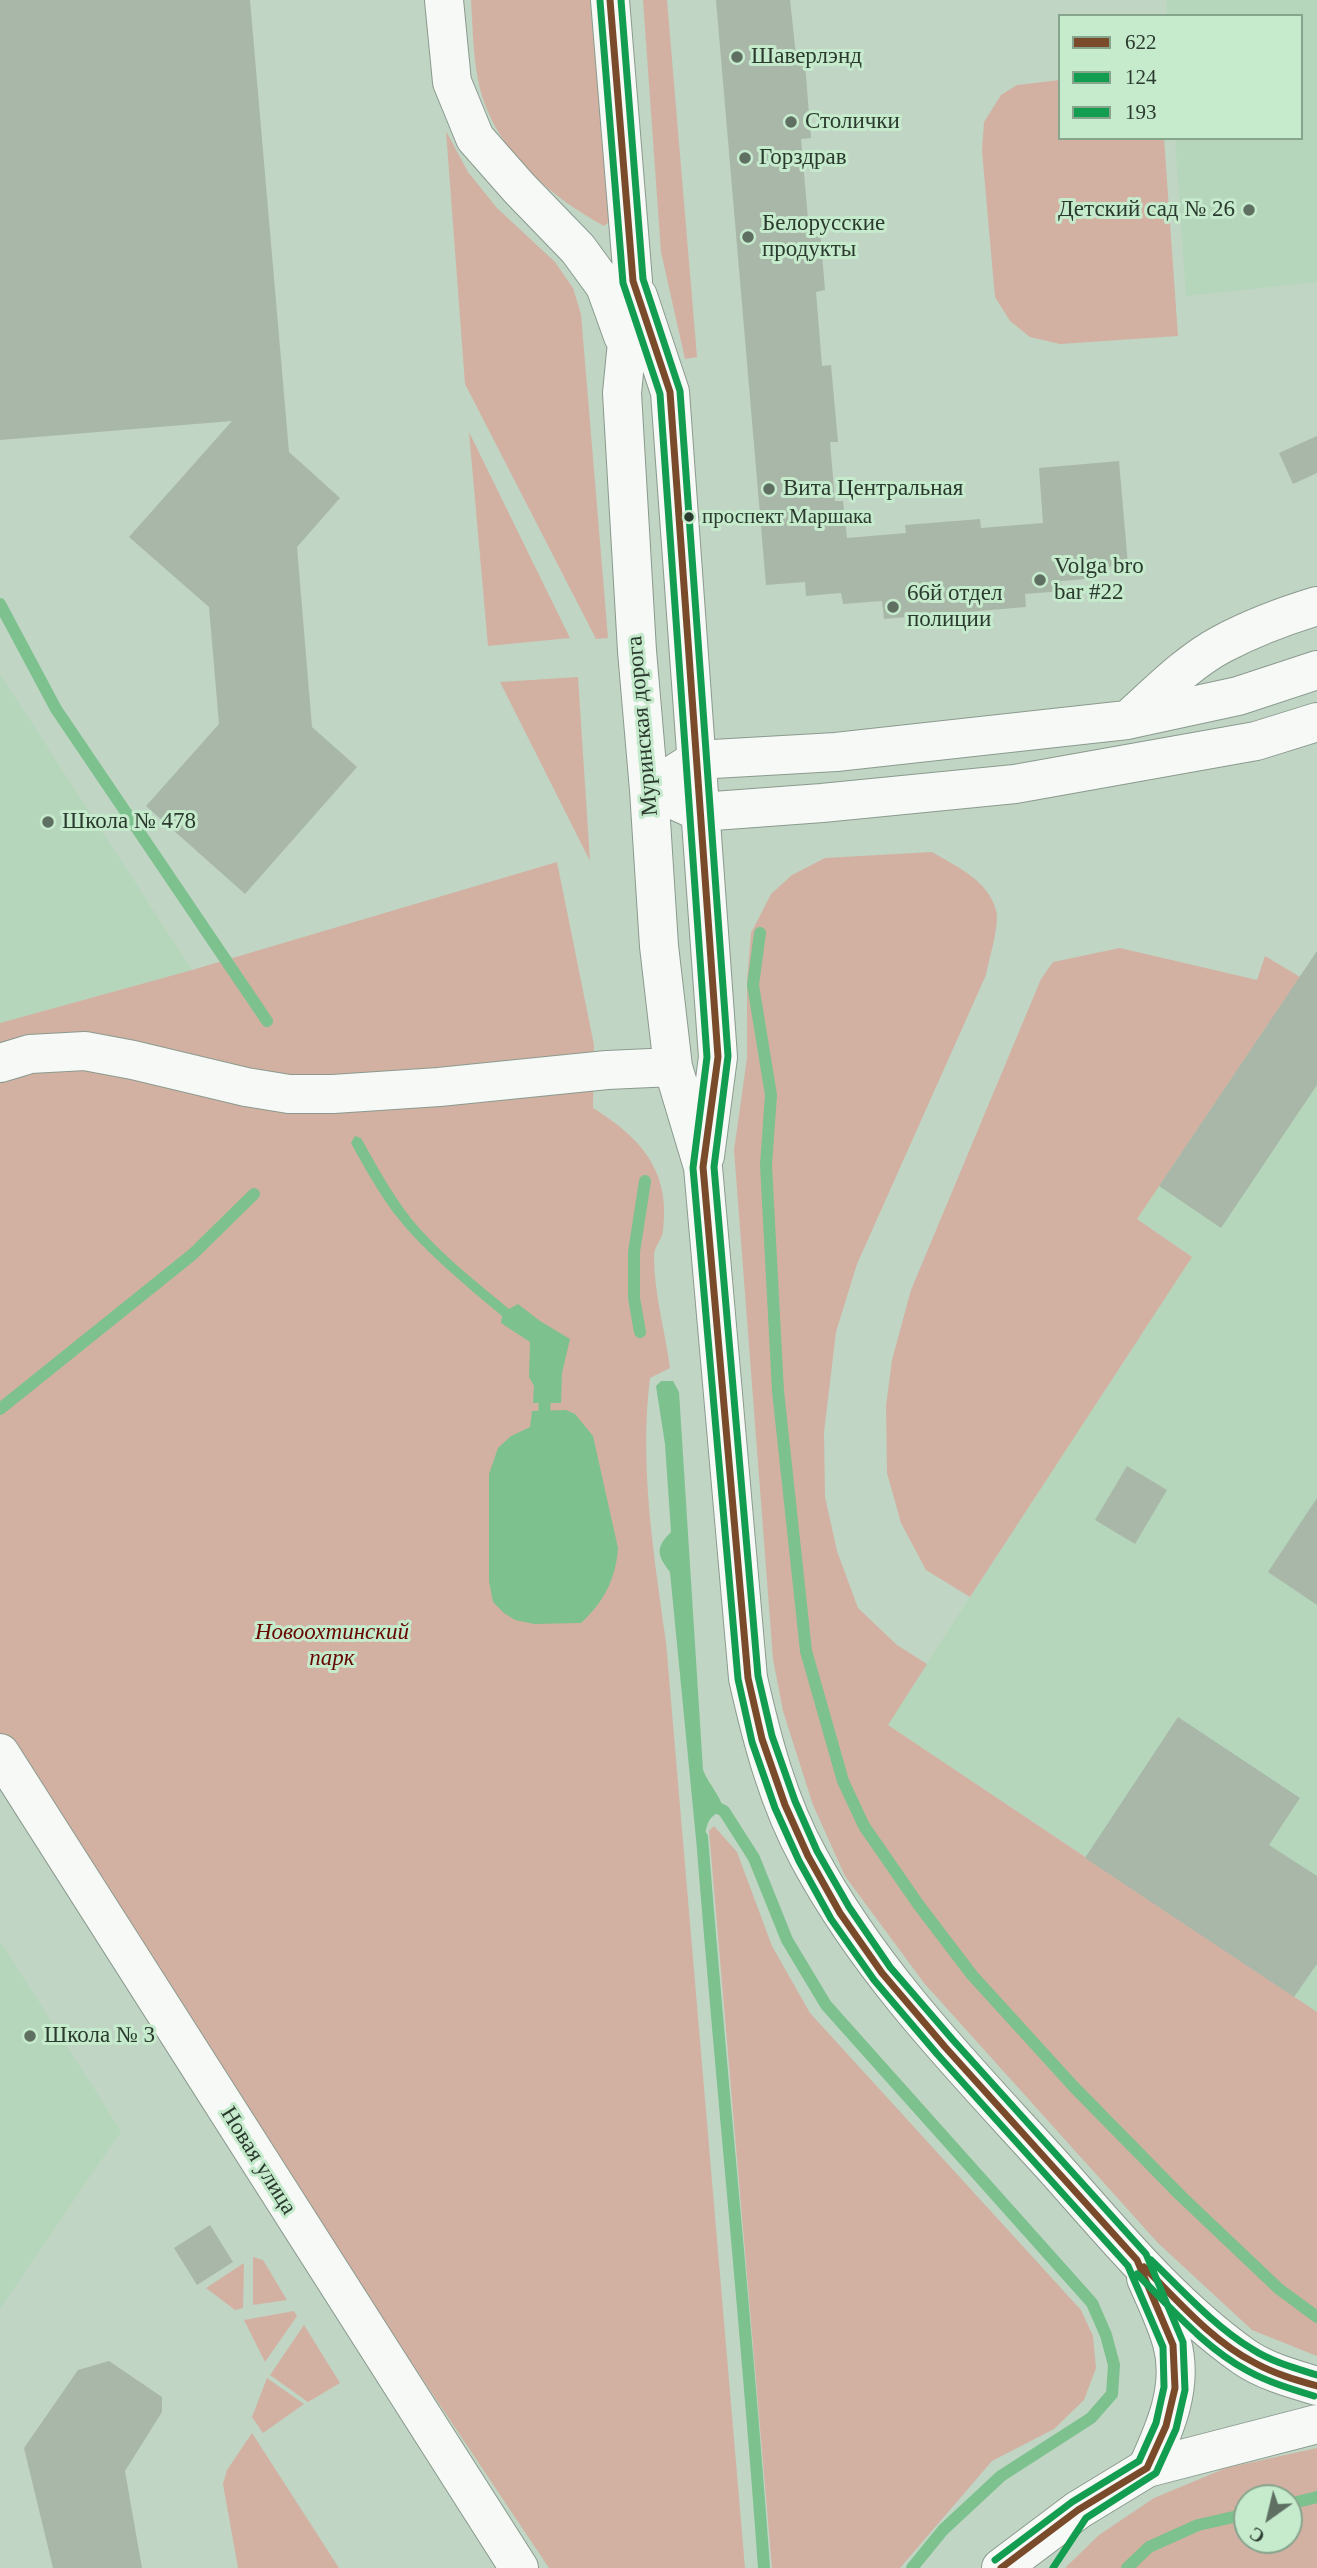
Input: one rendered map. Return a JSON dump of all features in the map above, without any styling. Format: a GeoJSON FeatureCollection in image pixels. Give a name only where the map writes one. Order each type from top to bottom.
{"type":"FeatureCollection","features":[{"type":"Feature","properties":{"kind":"street"},"geometry":{"type":"LineString","coordinates":[[444,0],[452,82],[475,138],[578,249],[606,286],[626,346]]}},
{"type":"Feature","properties":{"kind":"street","name":"Муринская дорога"},"geometry":{"type":"LineString","coordinates":[[610,0],[633,281],[622,393],[637,651],[659,946],[673,1068],[703,1167],[748,1678],[762,1739],[785,1805],[808,1856],[840,1913],[882,1973],[945,2047],[1138,2260],[1208,2329],[1246,2358],[1317,2386]]}},
{"type":"Feature","properties":{"kind":"street","name":"Муринская дорога"},"geometry":{"type":"LineString","coordinates":[[633,281],[670,392],[718,1057],[703,1167]]}},
{"type":"Feature","properties":{"kind":"street"},"geometry":{"type":"LineString","coordinates":[[1127,720],[1173,680],[1220,645],[1280,618],[1317,606]]}},
{"type":"Feature","properties":{"kind":"street"},"geometry":{"type":"LineString","coordinates":[[649,790],[696,761],[836,752],[1127,720],[1238,696],[1317,670]]}},
{"type":"Feature","properties":{"kind":"street"},"geometry":{"type":"LineString","coordinates":[[649,790],[700,812],[1015,784],[1256,741],[1317,722]]}},
{"type":"Feature","properties":{"kind":"street"},"geometry":{"type":"LineString","coordinates":[[0,1063],[30,1054],[85,1051],[133,1059],[246,1087],[300,1094],[439,1087],[607,1070],[673,1068]]}},
{"type":"Feature","properties":{"kind":"street","name":"Новая улица"},"geometry":{"type":"LineString","coordinates":[[0,1753],[519,2568]]}},
{"type":"Feature","properties":{"kind":"street","name":"Муринская дорога"},"geometry":{"type":"LineString","coordinates":[[1138,2260],[1173,2345],[1175,2388],[1166,2426],[1147,2468]]}},
{"type":"Feature","properties":{"kind":"street"},"geometry":{"type":"LineString","coordinates":[[1001,2568],[1078,2510],[1147,2468],[1317,2424]]}},
{"type":"Feature","properties":{"kind":"street"},"geometry":{"type":"LineString","coordinates":[[1041,2568],[1078,2510]]}},
{"type":"Feature","properties":{"kind":"shaded area","name":"Детский сад № 26"},"geometry":{"type":"Polygon","coordinates":[[[1166,0],[1317,0],[1317,282],[1186,296],[1175,140],[1303,140],[1303,14],[1167,14],[1166,0]]]}},
{"type":"Feature","properties":{"kind":"shaded area","name":"Школа № 478"},"geometry":{"type":"Polygon","coordinates":[[[0,674],[192,970],[0,1023],[0,674]]]}},
{"type":"Feature","properties":{"kind":"shaded area"},"geometry":{"type":"Polygon","coordinates":[[[1300,977],[1317,989],[1317,2012],[887,1724],[1192,1257],[1137,1219],[1300,977]]]}},
{"type":"Feature","properties":{"kind":"shaded area"},"geometry":{"type":"Polygon","coordinates":[[[355,1136],[361,1138],[403,1208],[441,1251],[509,1309],[518,1304],[570,1339],[562,1373],[561,1403],[533,1403],[534,1386],[529,1377],[530,1342],[501,1323],[502,1316],[445,1267],[405,1227],[351,1143],[355,1136]]]}},
{"type":"Feature","properties":{"kind":"shaded area"},"geometry":{"type":"Polygon","coordinates":[[[661,1381],[673,1381],[679,1392],[703,1770],[724,1811],[717,1813],[709,1821],[703,1852],[696,1839],[670,1572],[660,1556],[660,1547],[671,1532],[665,1444],[656,1386],[661,1381]]]}},
{"type":"Feature","properties":{"kind":"shaded area"},"geometry":{"type":"Polygon","coordinates":[[[566,1410],[575,1414],[593,1436],[618,1548],[617,1559],[607,1590],[581,1623],[534,1624],[515,1620],[493,1602],[489,1581],[489,1474],[498,1448],[511,1436],[530,1427],[532,1411],[566,1410]]]}},
{"type":"Feature","properties":{"kind":"shaded area","name":"Школа № 3"},"geometry":{"type":"Polygon","coordinates":[[[0,1941],[121,2131],[0,2309],[0,1941]]]}},
{"type":"Feature","properties":{"kind":"green space"},"geometry":{"type":"Polygon","coordinates":[[[471,0],[590,0],[610,221],[604,226],[548,188],[515,156],[502,138],[491,118],[479,85],[471,0]]]}},
{"type":"Feature","properties":{"kind":"green space"},"geometry":{"type":"Polygon","coordinates":[[[643,0],[667,0],[697,357],[685,359],[661,252],[643,0]]]}},
{"type":"Feature","properties":{"kind":"green space"},"geometry":{"type":"Polygon","coordinates":[[[1058,80],[1058,140],[1164,140],[1178,336],[1060,344],[1030,337],[1010,321],[995,297],[982,151],[984,122],[1001,95],[1017,85],[1058,80]]]}},
{"type":"Feature","properties":{"kind":"green space"},"geometry":{"type":"Polygon","coordinates":[[[446,131],[468,172],[497,208],[555,262],[573,288],[581,314],[608,638],[596,639],[465,384],[446,131]]]}},
{"type":"Feature","properties":{"kind":"green space"},"geometry":{"type":"Polygon","coordinates":[[[469,432],[570,638],[488,646],[469,432]]]}},
{"type":"Feature","properties":{"kind":"green space"},"geometry":{"type":"Polygon","coordinates":[[[578,677],[590,861],[500,682],[578,677]]]}},
{"type":"Feature","properties":{"kind":"green space"},"geometry":{"type":"Polygon","coordinates":[[[932,852],[970,875],[986,890],[996,910],[995,933],[986,975],[857,1264],[836,1332],[824,1432],[825,1497],[837,1551],[858,1608],[897,1645],[927,1664],[888,1725],[1317,2012],[1317,2356],[1252,2330],[1158,2243],[924,1983],[845,1876],[813,1805],[783,1711],[773,1659],[734,1150],[747,1058],[747,981],[751,933],[771,894],[792,875],[825,858],[932,852]]]}},
{"type":"Feature","properties":{"kind":"green space","name":"Новоохтинский парк"},"geometry":{"type":"Polygon","coordinates":[[[557,862],[594,1045],[593,1108],[638,1144],[649,1158],[662,1191],[663,1231],[654,1252],[654,1270],[670,1368],[650,1378],[647,1477],[666,1642],[745,2568],[549,2568],[0,1748],[0,1023],[192,970],[557,862]]]}},
{"type":"Feature","properties":{"kind":"green space"},"geometry":{"type":"Polygon","coordinates":[[[1120,948],[1257,980],[1265,956],[1300,977],[1137,1219],[1192,1257],[970,1597],[926,1570],[901,1523],[887,1473],[886,1406],[892,1360],[911,1290],[1041,979],[1053,962],[1120,948]]]}},
{"type":"Feature","properties":{"kind":"green space"},"geometry":{"type":"Polygon","coordinates":[[[714,1826],[737,1852],[772,1946],[810,2013],[1081,2310],[1093,2336],[1096,2368],[1084,2400],[1054,2429],[992,2461],[900,2568],[772,2568],[709,1831],[714,1826]]]}},
{"type":"Feature","properties":{"kind":"green space"},"geometry":{"type":"Polygon","coordinates":[[[253,2257],[263,2260],[287,2300],[253,2305],[253,2257]]]}},
{"type":"Feature","properties":{"kind":"green space"},"geometry":{"type":"Polygon","coordinates":[[[244,2263],[243,2308],[235,2310],[206,2288],[244,2263]]]}},
{"type":"Feature","properties":{"kind":"green space"},"geometry":{"type":"Polygon","coordinates":[[[294,2311],[297,2316],[265,2362],[244,2320],[294,2311]]]}},
{"type":"Feature","properties":{"kind":"green space"},"geometry":{"type":"Polygon","coordinates":[[[304,2325],[340,2383],[308,2402],[270,2375],[304,2325]]]}},
{"type":"Feature","properties":{"kind":"green space"},"geometry":{"type":"Polygon","coordinates":[[[267,2378],[304,2404],[263,2433],[252,2417],[267,2378]]]}},
{"type":"Feature","properties":{"kind":"green space"},"geometry":{"type":"Polygon","coordinates":[[[252,2433],[339,2568],[238,2568],[223,2484],[227,2470],[252,2433]]]}},
{"type":"Feature","properties":{"kind":"green space"},"geometry":{"type":"Polygon","coordinates":[[[1317,2448],[1317,2568],[1065,2568],[1099,2535],[1154,2498],[1226,2468],[1317,2448]]]}},
{"type":"Feature","properties":{"kind":"building"},"geometry":{"type":"Polygon","coordinates":[[[0,0],[250,0],[289,452],[340,498],[297,547],[312,727],[357,767],[245,894],[146,806],[219,724],[209,607],[129,537],[232,421],[0,440],[0,0]]]}},
{"type":"Feature","properties":{"kind":"building"},"geometry":{"type":"Polygon","coordinates":[[[716,0],[790,0],[797,65],[805,64],[811,138],[801,139],[808,219],[819,218],[825,290],[816,292],[822,366],[831,365],[838,442],[830,442],[835,501],[843,501],[847,538],[906,533],[905,525],[980,519],[981,528],[1043,523],[1039,468],[1119,461],[1128,565],[1097,568],[1098,578],[1061,581],[1062,591],[1025,594],[1026,607],[884,619],[882,601],[843,604],[841,593],[806,596],[805,582],[766,585],[716,0]]]}},
{"type":"Feature","properties":{"kind":"building"},"geometry":{"type":"Polygon","coordinates":[[[1317,436],[1317,473],[1293,484],[1279,453],[1317,436]]]}},
{"type":"Feature","properties":{"kind":"building"},"geometry":{"type":"Polygon","coordinates":[[[1317,951],[1317,1085],[1221,1228],[1159,1186],[1317,951]]]}},
{"type":"Feature","properties":{"kind":"building"},"geometry":{"type":"Polygon","coordinates":[[[1127,1466],[1167,1490],[1135,1544],[1095,1520],[1127,1466]]]}},
{"type":"Feature","properties":{"kind":"building"},"geometry":{"type":"Polygon","coordinates":[[[1317,1498],[1317,1605],[1268,1572],[1317,1498]]]}},
{"type":"Feature","properties":{"kind":"building"},"geometry":{"type":"Polygon","coordinates":[[[1178,1717],[1300,1798],[1269,1845],[1317,1876],[1317,1964],[1294,1997],[1085,1858],[1178,1717]]]}},
{"type":"Feature","properties":{"kind":"building"},"geometry":{"type":"Polygon","coordinates":[[[210,2225],[233,2262],[197,2285],[174,2248],[210,2225]]]}},
{"type":"Feature","properties":{"kind":"building"},"geometry":{"type":"Polygon","coordinates":[[[109,2361],[162,2397],[162,2412],[125,2471],[142,2568],[53,2568],[24,2448],[78,2370],[109,2361]]]}},
{"type":"Feature","properties":{"kind":"waterway"},"geometry":{"type":"LineString","coordinates":[[0,604],[56,709],[267,1021]]}},
{"type":"Feature","properties":{"kind":"waterway"},"geometry":{"type":"LineString","coordinates":[[760,933],[753,985],[771,1095],[766,1165],[778,1391],[806,1651],[843,1781],[864,1826],[972,1975],[1074,2087],[1181,2196],[1279,2289],[1317,2317]]}},
{"type":"Feature","properties":{"kind":"waterway"},"geometry":{"type":"LineString","coordinates":[[640,1332],[634,1298],[634,1252],[645,1181]]}},
{"type":"Feature","properties":{"kind":"waterway"},"geometry":{"type":"LineString","coordinates":[[0,1409],[193,1254],[254,1194]]}},
{"type":"Feature","properties":{"kind":"waterway"},"geometry":{"type":"LineString","coordinates":[[544,1427],[545,1386]]}},
{"type":"Feature","properties":{"kind":"waterway"},"geometry":{"type":"LineString","coordinates":[[710,1804],[724,1811],[754,1858],[787,1940],[826,2005],[1092,2303],[1106,2335],[1114,2365],[1112,2394],[1091,2418],[1001,2476],[943,2530],[912,2568]]}},
{"type":"Feature","properties":{"kind":"waterway"},"geometry":{"type":"LineString","coordinates":[[702,1837],[764,2568]]}},
{"type":"Feature","properties":{"kind":"waterway"},"geometry":{"type":"LineString","coordinates":[[1303,2500],[1317,2497]]}},
{"type":"Feature","properties":{"kind":"waterway"},"geometry":{"type":"LineString","coordinates":[[1127,2568],[1149,2547],[1198,2525],[1233,2517]]}},
{"type":"Feature","properties":{"kind":"transit line","name":"622"},"geometry":{"type":"LineString","coordinates":[[610,0],[633,281],[670,392],[718,1057],[703,1167],[748,1678],[762,1739],[785,1805],[808,1856],[840,1913],[882,1973],[945,2047],[1137,2260],[1173,2345],[1175,2388],[1166,2426],[1147,2468],[1078,2510],[1001,2568]]}},
{"type":"Feature","properties":{"kind":"transit line","name":"193"},"geometry":{"type":"LineString","coordinates":[[621,0],[643,279],[680,391],[728,1056],[714,1167],[758,1676],[772,1736],[795,1801],[817,1851],[849,1907],[890,1967],[1146,2254],[1183,2342],[1185,2390],[1176,2429],[1156,2473],[1086,2518],[1053,2568]]}},
{"type":"Feature","properties":{"kind":"transit line","name":"124"},"geometry":{"type":"LineString","coordinates":[[600,1],[623,283],[660,394],[707,1057],[693,1168],[738,1679],[752,1742],[775,1808],[799,1861],[831,1919],[874,1980],[937,2054],[1128,2266],[1163,2347],[1164,2387],[1156,2423],[1139,2461],[1072,2502],[995,2560]]}},
{"type":"Feature","properties":{"kind":"transit line","name":"193"},"geometry":{"type":"LineString","coordinates":[[1151,2260],[1199,2308],[1238,2340],[1268,2358],[1317,2375]]}},
{"type":"Feature","properties":{"kind":"transit line","name":"622"},"geometry":{"type":"LineString","coordinates":[[1144,2267],[1196,2320],[1224,2344],[1270,2370],[1317,2386]]}},
{"type":"Feature","properties":{"kind":"transit line","name":"124"},"geometry":{"type":"LineString","coordinates":[[1137,2274],[1189,2327],[1232,2362],[1264,2379],[1314,2396]]}},
{"type":"Feature","properties":{"kind":"place","name":"Шаверлэнд"},"geometry":{"type":"Point","coordinates":[737,57]}},
{"type":"Feature","properties":{"kind":"place","name":"Столички"},"geometry":{"type":"Point","coordinates":[791,122]}},
{"type":"Feature","properties":{"kind":"place","name":"Горздрав"},"geometry":{"type":"Point","coordinates":[745,158]}},
{"type":"Feature","properties":{"kind":"place","name":"Детский сад № 26"},"geometry":{"type":"Point","coordinates":[1249,210]}},
{"type":"Feature","properties":{"kind":"place","name":"Белорусские продукты"},"geometry":{"type":"Point","coordinates":[748,237]}},
{"type":"Feature","properties":{"kind":"place","name":"Вита Центральная"},"geometry":{"type":"Point","coordinates":[769,489]}},
{"type":"Feature","properties":{"kind":"place","name":"проспект Маршака"},"geometry":{"type":"Point","coordinates":[689,517]}},
{"type":"Feature","properties":{"kind":"place","name":"Volga bro bar #22"},"geometry":{"type":"Point","coordinates":[1040,580]}},
{"type":"Feature","properties":{"kind":"place","name":"66й отдел полиции"},"geometry":{"type":"Point","coordinates":[893,607]}},
{"type":"Feature","properties":{"kind":"place","name":"Школа № 478"},"geometry":{"type":"Point","coordinates":[48,822]}},
{"type":"Feature","properties":{"kind":"place","name":"Школа № 3"},"geometry":{"type":"Point","coordinates":[30,2036]}}]}
